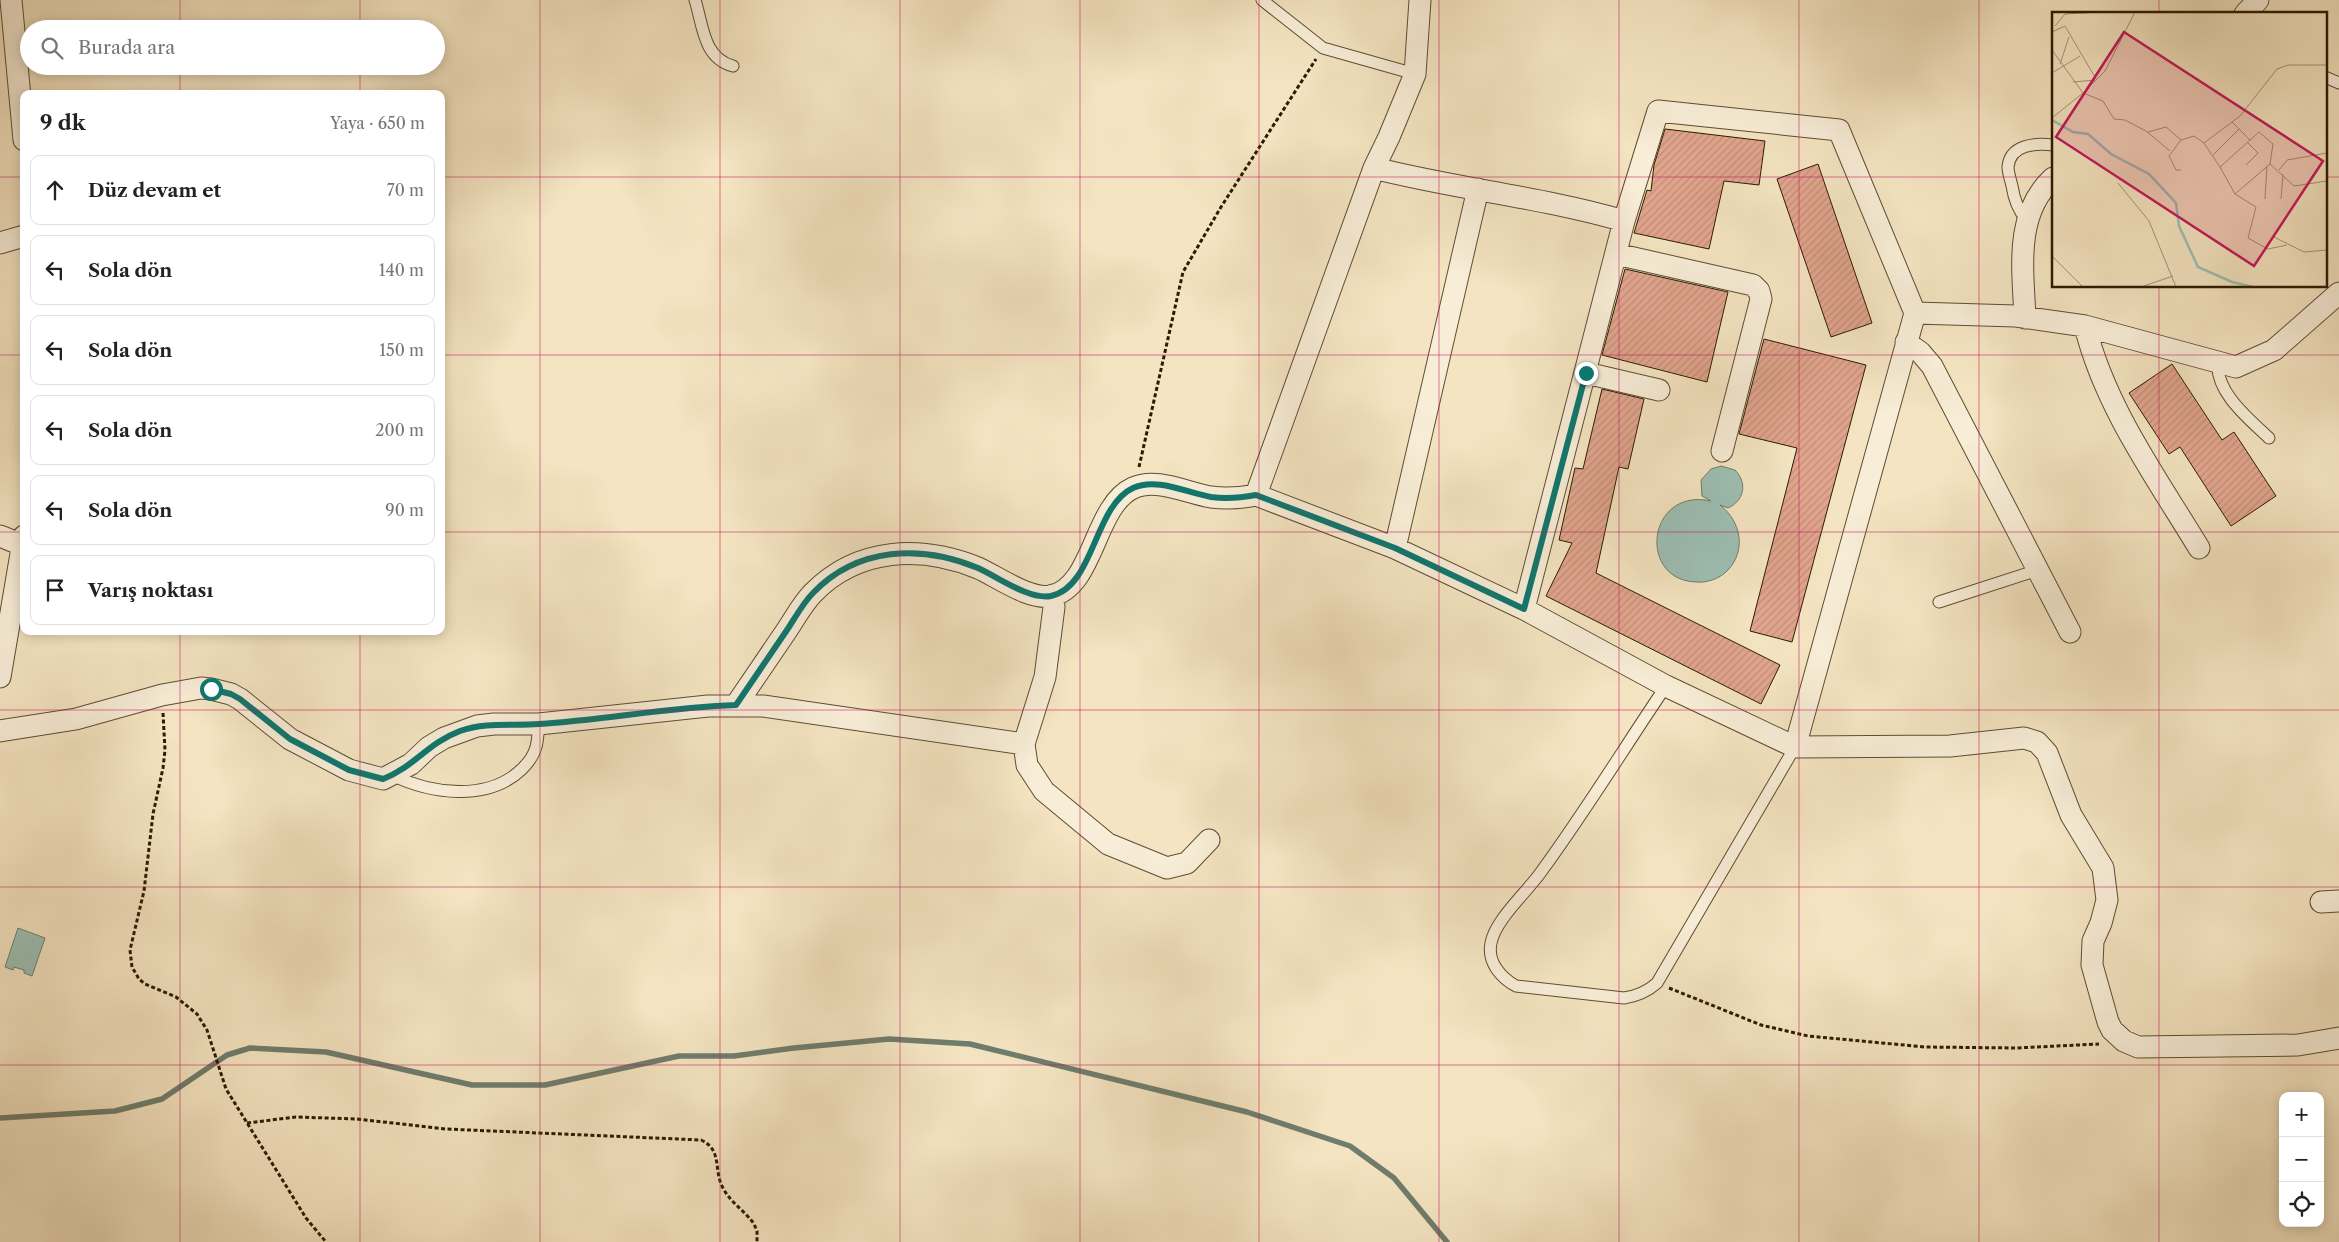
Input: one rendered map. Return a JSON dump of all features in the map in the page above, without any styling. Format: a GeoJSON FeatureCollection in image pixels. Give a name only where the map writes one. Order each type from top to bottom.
{"type":"FeatureCollection","features":[{"type":"Feature","properties":{"kind":"street"},"geometry":{"type":"LineString","coordinates":[[11,0],[20,97]]}},
{"type":"Feature","properties":{"kind":"street"},"geometry":{"type":"LineString","coordinates":[[1256,495],[1374,168],[1415,74],[1420,0]]}},
{"type":"Feature","properties":{"kind":"street"},"geometry":{"type":"LineString","coordinates":[[2247,12],[2258,0]]}},
{"type":"Feature","properties":{"kind":"street"},"geometry":{"type":"LineString","coordinates":[[1524,609],[1624,221],[1658,111],[1839,130],[1914,313],[1794,748]]}},
{"type":"Feature","properties":{"kind":"street"},"geometry":{"type":"LineString","coordinates":[[1374,168],[1412,178],[1577,207],[1624,221]]}},
{"type":"Feature","properties":{"kind":"street"},"geometry":{"type":"LineString","coordinates":[[2025,318],[2022,266],[2026,219],[2042,188],[2052,179]]}},
{"type":"Feature","properties":{"kind":"street"},"geometry":{"type":"LineString","coordinates":[[1395,548],[1478,190]]}},
{"type":"Feature","properties":{"kind":"street"},"geometry":{"type":"LineString","coordinates":[[0,243],[20,237]]}},
{"type":"Feature","properties":{"kind":"street"},"geometry":{"type":"LineString","coordinates":[[1616,254],[1753,285],[1759,291],[1761,299],[1752,340],[1722,451]]}},
{"type":"Feature","properties":{"kind":"street"},"geometry":{"type":"LineString","coordinates":[[1914,313],[2025,318],[2084,326],[2236,367],[2274,350],[2339,293]]}},
{"type":"Feature","properties":{"kind":"street"},"geometry":{"type":"LineString","coordinates":[[2084,326],[2091,350],[2115,408],[2199,548]]}},
{"type":"Feature","properties":{"kind":"street"},"geometry":{"type":"LineString","coordinates":[[1906,342],[1920,352],[1932,366],[2070,632]]}},
{"type":"Feature","properties":{"kind":"street"},"geometry":{"type":"LineString","coordinates":[[1586,373],[1659,390]]}},
{"type":"Feature","properties":{"kind":"street"},"geometry":{"type":"LineString","coordinates":[[736,705],[811,594],[834,576],[866,559],[887,553],[938,556],[976,567],[1031,594],[1053,595],[1072,583],[1115,503],[1134,487],[1155,484],[1200,495],[1225,498],[1256,495],[1395,548],[1524,609],[1666,686],[1794,748],[1950,746],[2024,738],[2037,742],[2043,747],[2071,815],[2103,868],[2106,879],[2107,900],[2101,923],[2093,941],[2092,965],[2108,1022],[2117,1036],[2138,1047],[2298,1045],[2339,1038]]}},
{"type":"Feature","properties":{"kind":"street"},"geometry":{"type":"LineString","coordinates":[[0,536],[16,550],[0,676]]}},
{"type":"Feature","properties":{"kind":"street"},"geometry":{"type":"LineString","coordinates":[[1053,595],[1054,607],[1046,677],[1024,744],[1027,765],[1044,791],[1108,844],[1167,868],[1187,863],[1209,840]]}},
{"type":"Feature","properties":{"kind":"street"},"geometry":{"type":"LineString","coordinates":[[0,731],[76,719],[162,695],[201,688],[231,694],[290,739],[349,770],[383,779],[411,764],[429,747],[460,731],[494,724],[539,724],[684,708],[736,705],[763,706],[1024,744]]}},
{"type":"Feature","properties":{"kind":"lane"},"geometry":{"type":"LineString","coordinates":[[695,0],[711,53],[720,62],[733,66]]}},
{"type":"Feature","properties":{"kind":"lane"},"geometry":{"type":"LineString","coordinates":[[1262,0],[1323,48],[1415,74]]}},
{"type":"Feature","properties":{"kind":"lane"},"geometry":{"type":"LineString","coordinates":[[2326,77],[2339,83]]}},
{"type":"Feature","properties":{"kind":"lane"},"geometry":{"type":"LineString","coordinates":[[2026,219],[2020,211],[2013,193],[2008,168],[2010,162],[2024,146],[2040,143],[2052,144]]}},
{"type":"Feature","properties":{"kind":"lane"},"geometry":{"type":"LineString","coordinates":[[2218,362],[2218,373],[2225,388],[2249,418],[2270,438]]}},
{"type":"Feature","properties":{"kind":"lane"},"geometry":{"type":"LineString","coordinates":[[1939,602],[2038,570]]}},
{"type":"Feature","properties":{"kind":"lane"},"geometry":{"type":"LineString","coordinates":[[1666,686],[1541,874],[1496,929],[1491,943],[1493,962],[1502,976],[1516,986],[1624,998],[1645,992],[1657,983],[1794,748]]}},
{"type":"Feature","properties":{"kind":"lane"},"geometry":{"type":"LineString","coordinates":[[392,775],[415,785],[443,791],[470,791],[494,786],[512,777],[525,766],[536,747],[539,724]]}},
{"type":"Feature","properties":{"kind":"path"},"geometry":{"type":"LineString","coordinates":[[1134,487],[1183,272],[1221,208],[1323,48]]}},
{"type":"Feature","properties":{"kind":"path"},"geometry":{"type":"LineString","coordinates":[[162,695],[165,738],[163,768],[153,814],[146,883],[130,959],[134,973],[139,979],[176,997],[191,1007],[203,1022],[221,1077],[306,1218],[326,1242]]}},
{"type":"Feature","properties":{"kind":"path"},"geometry":{"type":"LineString","coordinates":[[1657,983],[1761,1025],[1833,1039],[1925,1047],[2016,1048],[2104,1043],[2117,1036]]}},
{"type":"Feature","properties":{"kind":"path"},"geometry":{"type":"LineString","coordinates":[[247,1123],[296,1117],[357,1119],[446,1129],[701,1140],[708,1143],[716,1153],[722,1188],[754,1224],[757,1232],[756,1242]]}},
{"type":"Feature","properties":{"kind":"water"},"geometry":{"type":"Polygon","coordinates":[[[1721,466],[1735,470],[1742,480],[1743,486],[1738,501],[1728,508],[1720,505],[1733,519],[1737,528],[1739,546],[1737,554],[1727,571],[1713,580],[1696,582],[1677,577],[1664,567],[1658,552],[1657,536],[1663,520],[1673,507],[1690,500],[1711,501],[1702,496],[1701,480],[1711,469],[1721,466]]]}},
{"type":"Feature","properties":{"kind":"water"},"geometry":{"type":"Polygon","coordinates":[[[18,928],[45,938],[32,976],[24,973],[24,970],[14,967],[13,970],[5,967],[18,928]]]}},
{"type":"Feature","properties":{"kind":"building"},"geometry":{"type":"Polygon","coordinates":[[[1665,129],[1765,141],[1759,185],[1724,181],[1709,249],[1634,233],[1647,190],[1651,191],[1654,165],[1665,129]]]}},
{"type":"Feature","properties":{"kind":"building"},"geometry":{"type":"Polygon","coordinates":[[[1818,164],[1872,323],[1831,337],[1777,179],[1818,164]]]}},
{"type":"Feature","properties":{"kind":"building"},"geometry":{"type":"Polygon","coordinates":[[[1625,269],[1728,292],[1707,382],[1602,355],[1625,269]]]}},
{"type":"Feature","properties":{"kind":"building"},"geometry":{"type":"Polygon","coordinates":[[[1764,339],[1866,365],[1792,642],[1750,631],[1797,448],[1739,434],[1764,339]]]}},
{"type":"Feature","properties":{"kind":"building"},"geometry":{"type":"Polygon","coordinates":[[[2172,364],[2222,440],[2234,432],[2276,496],[2231,526],[2180,447],[2169,454],[2129,393],[2172,364]]]}},
{"type":"Feature","properties":{"kind":"building"},"geometry":{"type":"Polygon","coordinates":[[[1602,389],[1644,399],[1628,469],[1619,467],[1596,573],[1780,665],[1761,704],[1546,596],[1572,543],[1559,540],[1575,468],[1583,469],[1602,389]]]}},
{"type":"Feature","properties":{"kind":"waterway"},"geometry":{"type":"LineString","coordinates":[[0,1118],[115,1111],[162,1099],[227,1055],[250,1048],[326,1052],[472,1085],[545,1085],[679,1056],[734,1056],[889,1039],[970,1044],[1247,1112],[1350,1146],[1394,1178],[1447,1242]]}},
{"type":"Feature","properties":{"kind":"route"},"geometry":{"type":"LineString","coordinates":[[211,689],[231,694],[240,699],[290,739],[349,770],[383,779],[411,764],[429,747],[444,738],[477,726],[539,724],[684,708],[736,705],[811,594],[822,584],[847,568],[887,553],[938,556],[976,567],[1031,594],[1038,596],[1053,595],[1066,589],[1072,583],[1115,503],[1127,491],[1145,484],[1155,484],[1212,497],[1240,498],[1256,495],[1395,548],[1524,609],[1586,373]]}}]}
